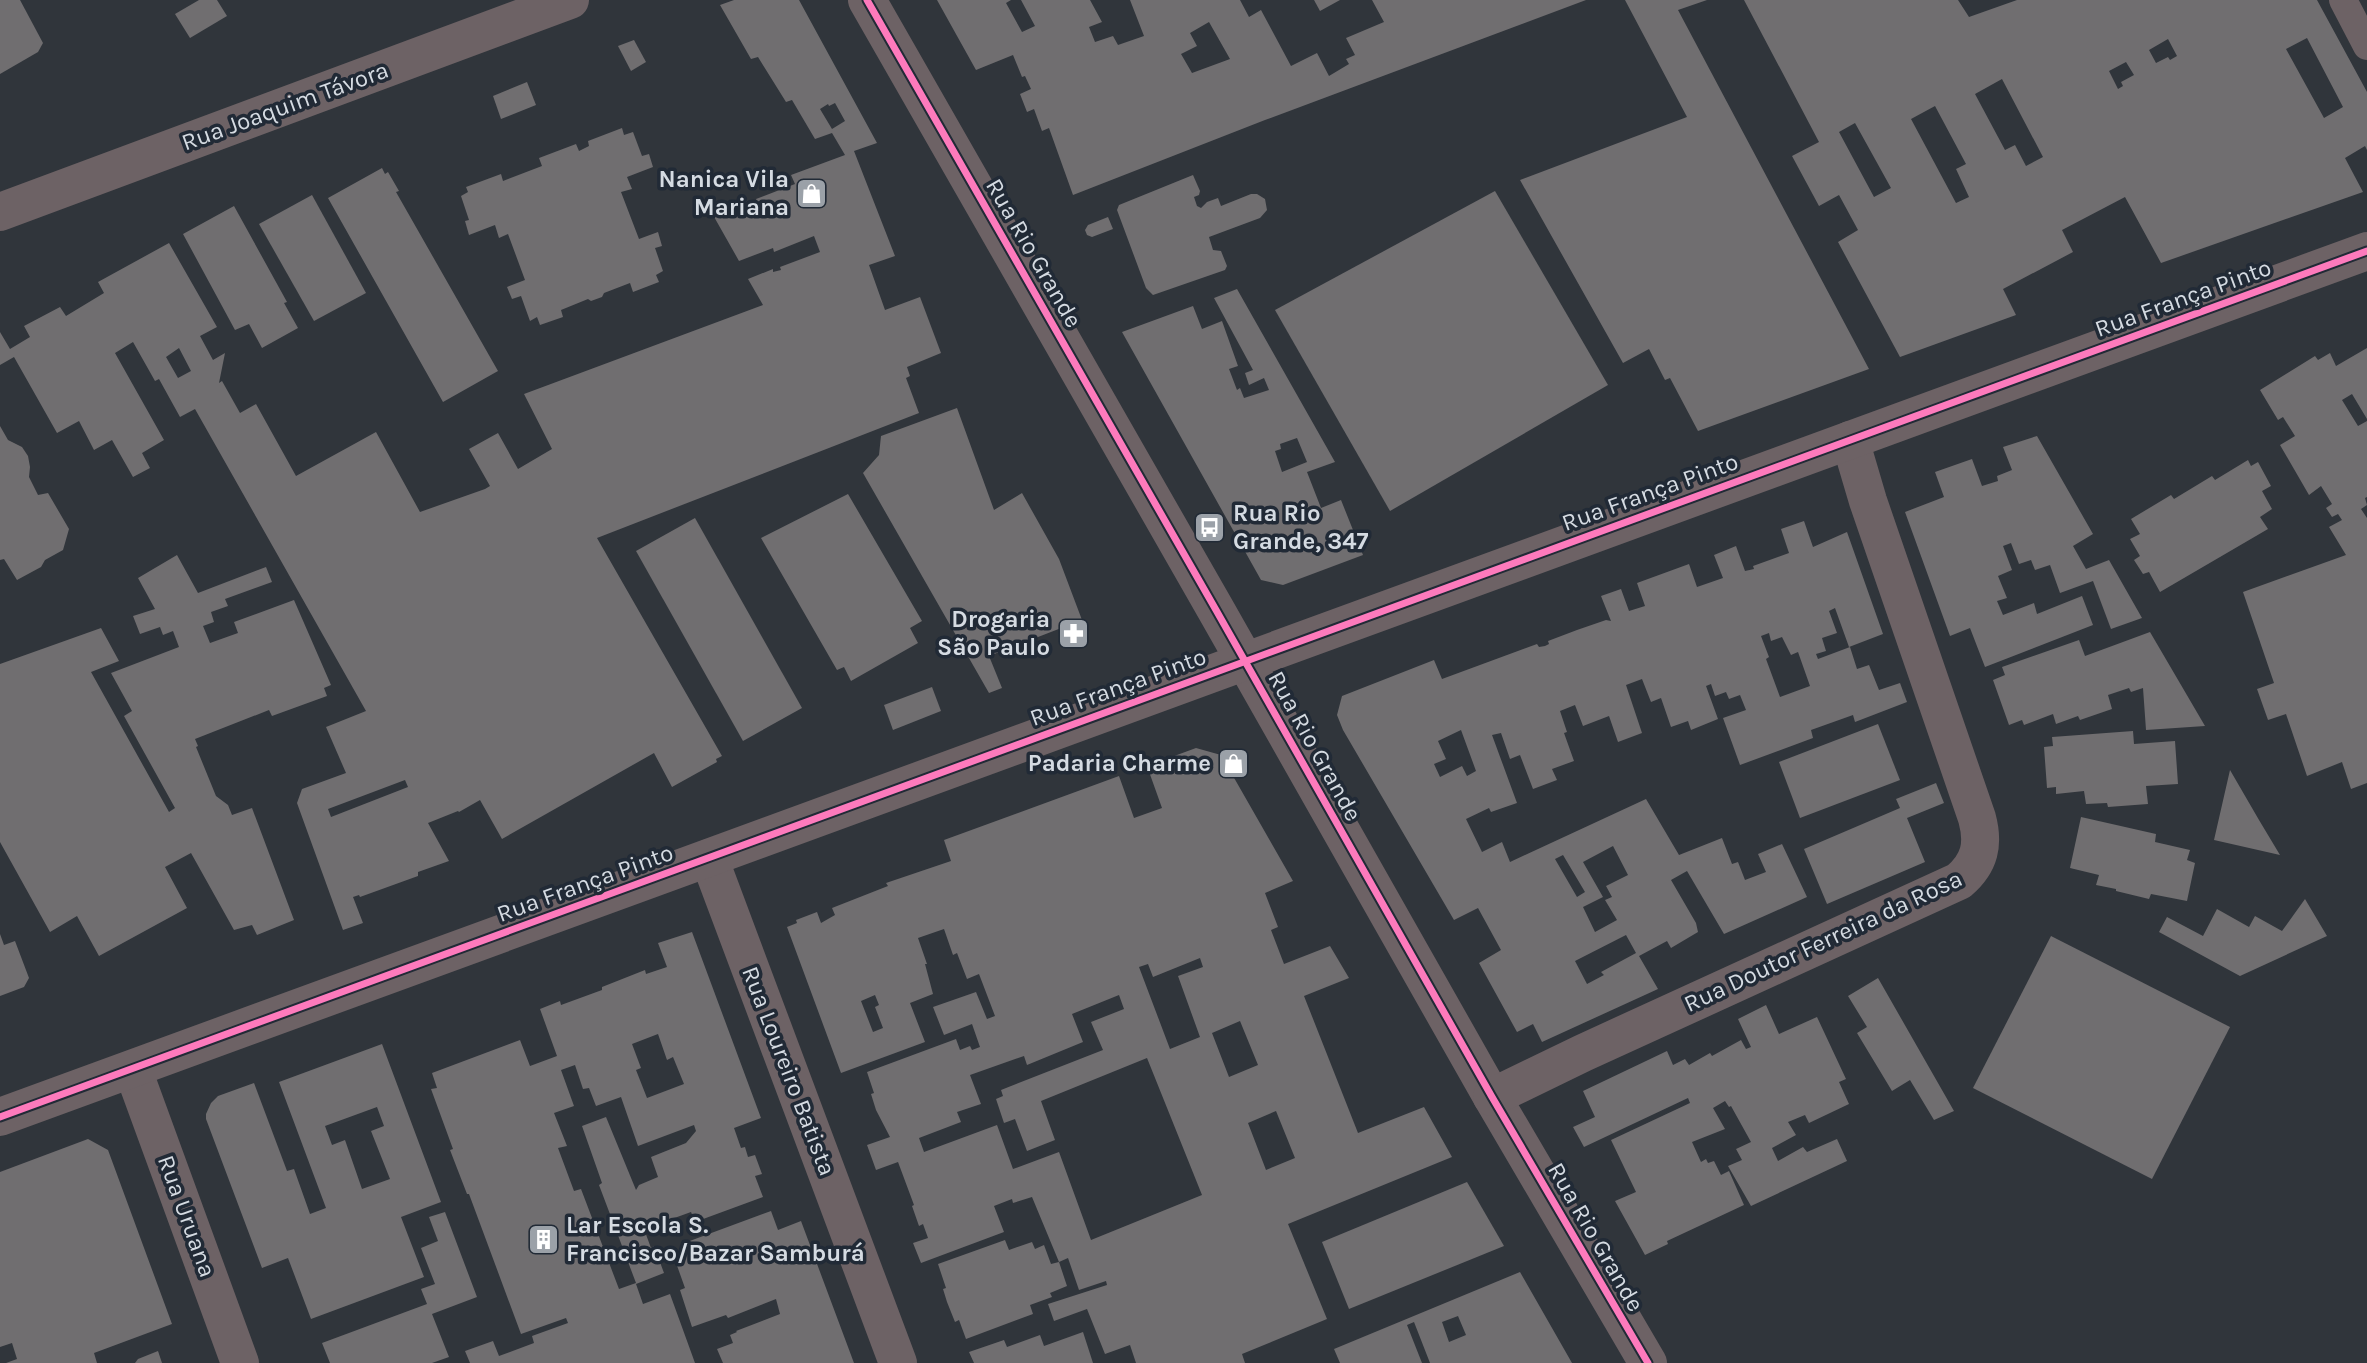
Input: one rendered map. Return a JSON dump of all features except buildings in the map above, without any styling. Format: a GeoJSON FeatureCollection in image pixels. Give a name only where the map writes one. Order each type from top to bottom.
{"type":"FeatureCollection","features":[{"type":"Feature","properties":{"kind":"street","name":"Rua Joaquim Távora"},"geometry":{"type":"LineString","coordinates":[[0,212],[570,0]]}},
{"type":"Feature","properties":{"kind":"street","name":"Rua Rio Grande"},"geometry":{"type":"LineString","coordinates":[[867,0],[1492,1097],[1648,1363]]}},
{"type":"Feature","properties":{"kind":"street","name":"Rua França Pinto"},"geometry":{"type":"LineString","coordinates":[[0,1117],[2367,251]]}},
{"type":"Feature","properties":{"kind":"street","name":"Rua Doutor Ferreira da Rosa"},"geometry":{"type":"LineString","coordinates":[[1492,1097],[1959,881],[1971,872],[1980,854],[1981,833],[1977,818],[1868,501],[1850,440]]}},
{"type":"Feature","properties":{"kind":"street","name":"Rua Loureiro Batista"},"geometry":{"type":"LineString","coordinates":[[709,858],[898,1363]]}},
{"type":"Feature","properties":{"kind":"street","name":"Rua Uruana"},"geometry":{"type":"LineString","coordinates":[[133,1070],[240,1363]]}},
{"type":"Feature","properties":{"kind":"lane"},"geometry":{"type":"LineString","coordinates":[[2343,0],[2367,46]]}},
{"type":"Feature","properties":{"kind":"cycle path"},"geometry":{"type":"LineString","coordinates":[[867,0],[1492,1097],[1648,1363]]}},
{"type":"Feature","properties":{"kind":"cycle path"},"geometry":{"type":"LineString","coordinates":[[0,1117],[2367,251]]}},
{"type":"Feature","properties":{"kind":"place","name":"Nanica Vila Mariana"},"geometry":{"type":"Point","coordinates":[812,193]}},
{"type":"Feature","properties":{"kind":"place","name":"Rua Rio Grande, 347"},"geometry":{"type":"Point","coordinates":[1210,527]}},
{"type":"Feature","properties":{"kind":"place","name":"Drogaria São Paulo"},"geometry":{"type":"Point","coordinates":[1073,633]}},
{"type":"Feature","properties":{"kind":"place","name":"Padaria Charme"},"geometry":{"type":"Point","coordinates":[1234,763]}},
{"type":"Feature","properties":{"kind":"place","name":"Lar Escola S. Francisco/Bazar Samburá"},"geometry":{"type":"Point","coordinates":[543,1239]}}]}
